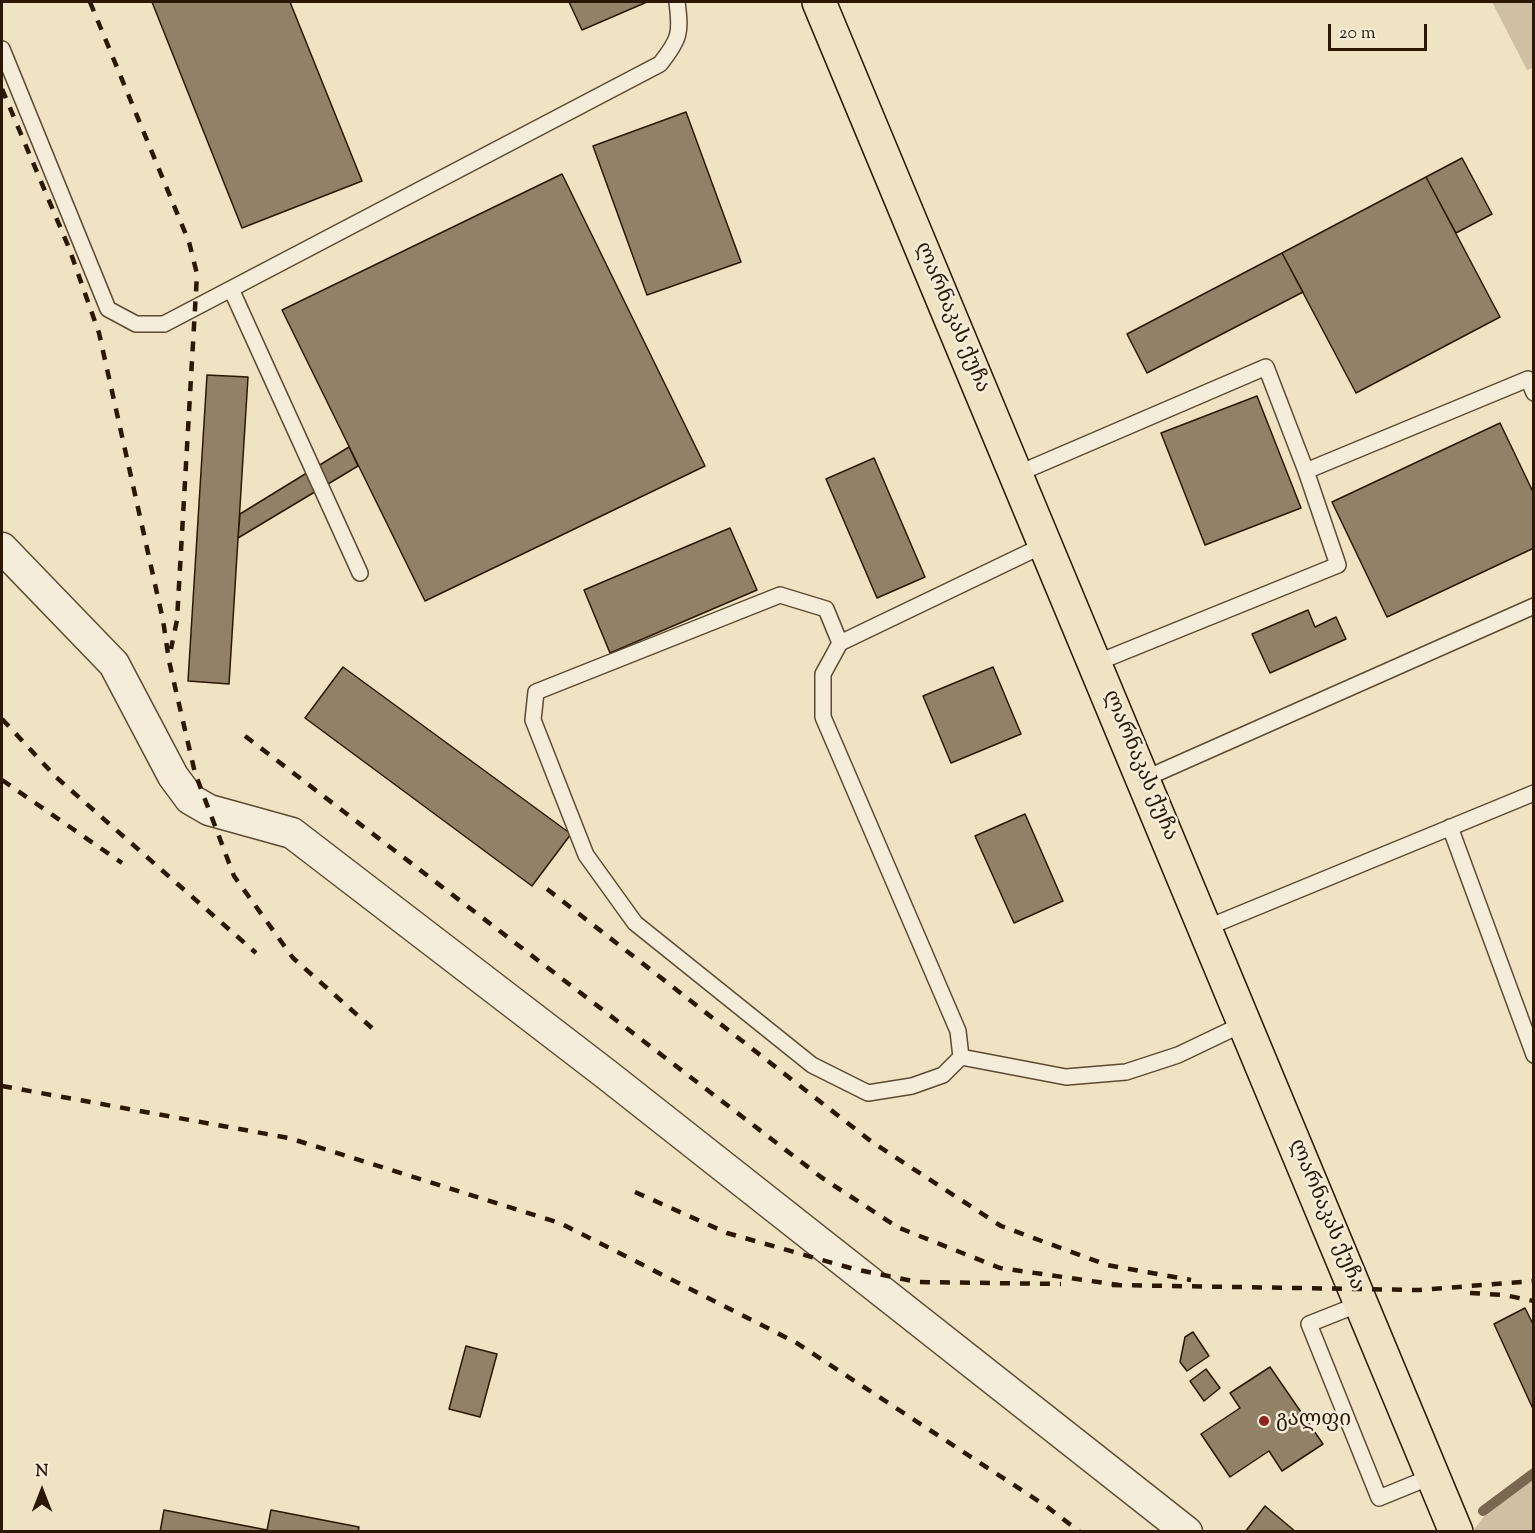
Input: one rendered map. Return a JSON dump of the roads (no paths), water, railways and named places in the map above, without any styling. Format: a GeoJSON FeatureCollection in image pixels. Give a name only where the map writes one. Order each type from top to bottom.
{"type":"FeatureCollection","features":[{"type":"Feature","properties":{"kind":"highway","name":"ლარნაკას ქუჩა"},"geometry":{"type":"LineString","coordinates":[[819,2],[1456,1532]]}},
{"type":"Feature","properties":{"kind":"street"},"geometry":{"type":"LineString","coordinates":[[2,548],[114,664],[174,776],[190,799],[209,810],[292,833],[606,1074],[1187,1532]]}},
{"type":"Feature","properties":{"kind":"lane"},"geometry":{"type":"LineString","coordinates":[[2,49],[108,309],[136,324],[165,324],[660,64],[675,45],[680,24],[677,2]]}},
{"type":"Feature","properties":{"kind":"lane"},"geometry":{"type":"LineString","coordinates":[[231,289],[360,573]]}},
{"type":"Feature","properties":{"kind":"lane"},"geometry":{"type":"LineString","coordinates":[[1017,474],[1266,367],[1306,471],[1338,565],[1096,663]]}},
{"type":"Feature","properties":{"kind":"lane"},"geometry":{"type":"LineString","coordinates":[[1306,471],[1528,379],[1533,393]]}},
{"type":"Feature","properties":{"kind":"lane"},"geometry":{"type":"LineString","coordinates":[[962,1057],[958,1031],[823,717],[823,674],[840,643],[1046,544]]}},
{"type":"Feature","properties":{"kind":"lane"},"geometry":{"type":"LineString","coordinates":[[840,643],[826,609],[780,595],[536,692],[533,720],[586,855],[635,923],[812,1065],[868,1093],[912,1086],[943,1075],[962,1057]]}},
{"type":"Feature","properties":{"kind":"lane"},"geometry":{"type":"LineString","coordinates":[[1144,778],[1533,606]]}},
{"type":"Feature","properties":{"kind":"lane"},"geometry":{"type":"LineString","coordinates":[[1206,928],[1533,793]]}},
{"type":"Feature","properties":{"kind":"lane"},"geometry":{"type":"LineString","coordinates":[[1450,827],[1533,1055]]}},
{"type":"Feature","properties":{"kind":"lane"},"geometry":{"type":"LineString","coordinates":[[962,1057],[1066,1077],[1126,1072],[1178,1055],[1245,1023]]}},
{"type":"Feature","properties":{"kind":"lane"},"geometry":{"type":"LineString","coordinates":[[1362,1304],[1309,1324],[1379,1498],[1433,1476]]}},
{"type":"Feature","properties":{"kind":"waterway"},"geometry":{"type":"LineString","coordinates":[[1483,1511],[1534,1473]]}},
{"type":"Feature","properties":{"kind":"railway"},"geometry":{"type":"LineString","coordinates":[[90,2],[189,242],[197,274],[177,620],[171,649]]}},
{"type":"Feature","properties":{"kind":"railway"},"geometry":{"type":"LineString","coordinates":[[2,89],[69,248],[99,333],[195,773],[234,876],[293,958],[372,1028]]}},
{"type":"Feature","properties":{"kind":"railway"},"geometry":{"type":"LineString","coordinates":[[2,719],[56,777],[256,953]]}},
{"type":"Feature","properties":{"kind":"railway"},"geometry":{"type":"LineString","coordinates":[[245,736],[821,1177],[897,1227],[1000,1268],[1119,1285]]}},
{"type":"Feature","properties":{"kind":"railway"},"geometry":{"type":"LineString","coordinates":[[2,780],[122,863]]}},
{"type":"Feature","properties":{"kind":"railway"},"geometry":{"type":"LineString","coordinates":[[547,889],[872,1142],[1001,1226],[1107,1265],[1191,1280]]}},
{"type":"Feature","properties":{"kind":"railway"},"geometry":{"type":"LineString","coordinates":[[2,1086],[289,1138],[560,1223],[795,1342],[1046,1506],[1080,1532]]}},
{"type":"Feature","properties":{"kind":"railway"},"geometry":{"type":"LineString","coordinates":[[635,1192],[727,1233],[854,1269],[917,1282],[1061,1284]]}},
{"type":"Feature","properties":{"kind":"railway"},"geometry":{"type":"LineString","coordinates":[[1112,1285],[1419,1290],[1534,1281]]}},
{"type":"Feature","properties":{"kind":"railway"},"geometry":{"type":"LineString","coordinates":[[1470,1293],[1504,1295],[1534,1301]]}},
{"type":"Feature","properties":{"kind":"place","name":"გალფი"},"geometry":{"type":"Point","coordinates":[1264,1421]}}]}
